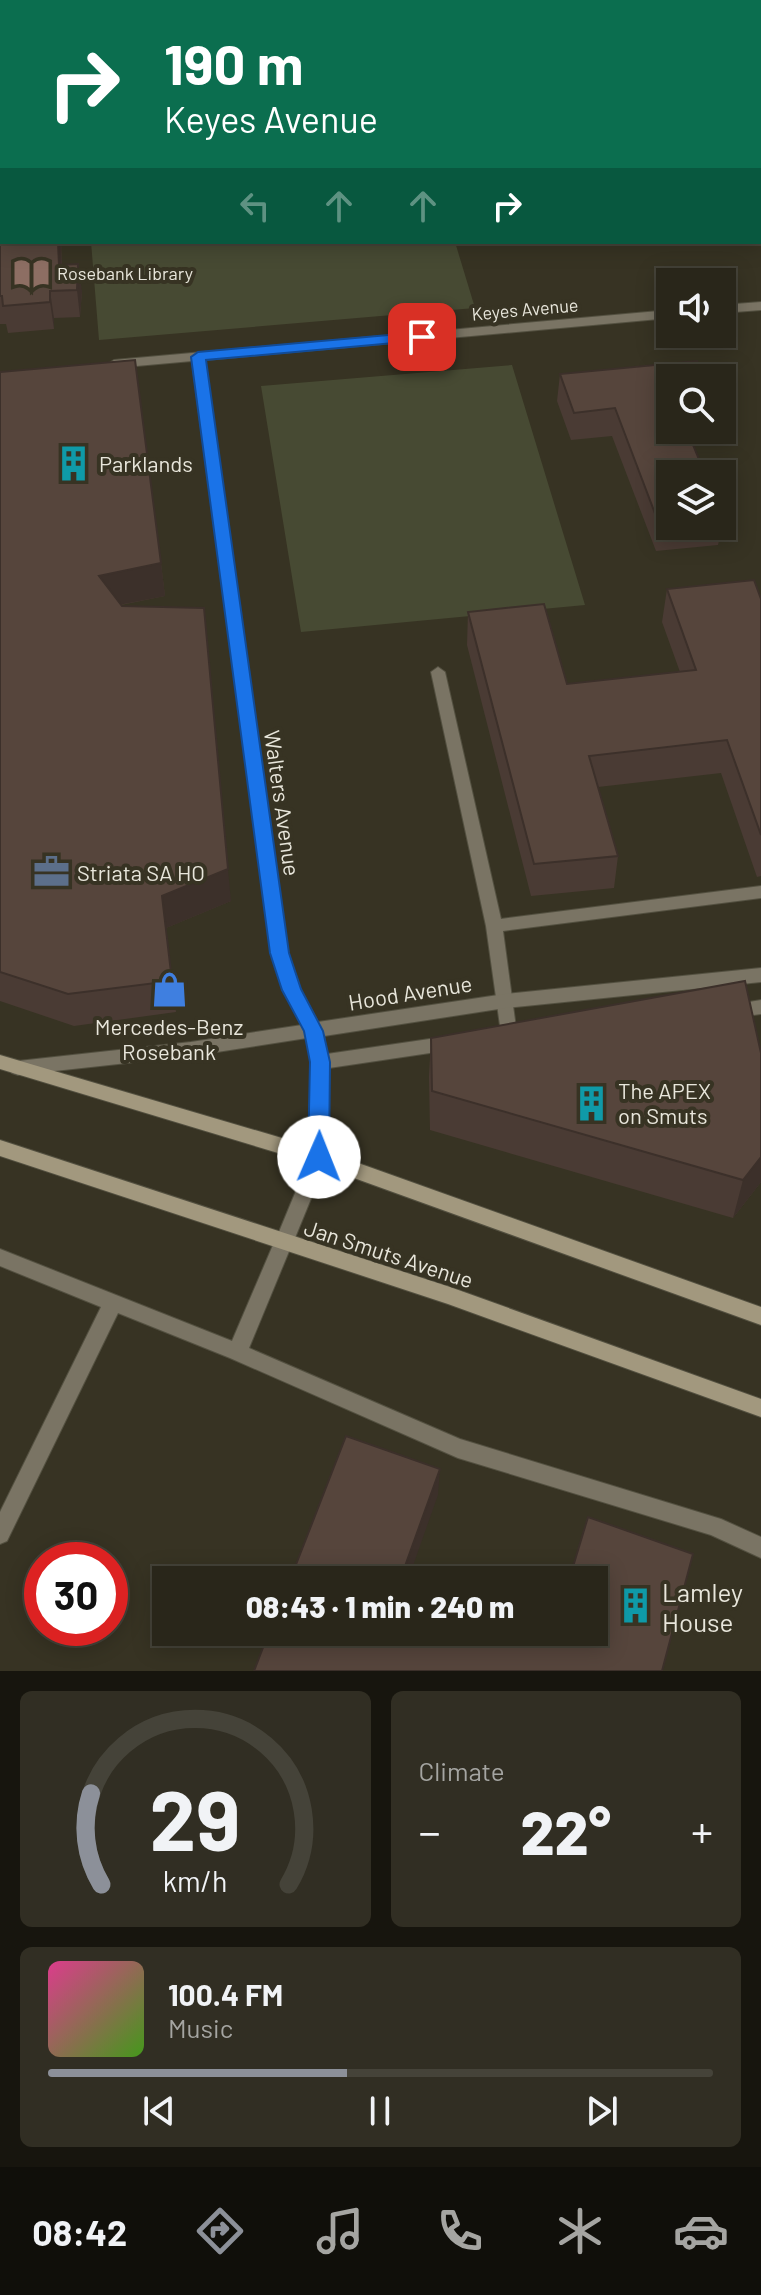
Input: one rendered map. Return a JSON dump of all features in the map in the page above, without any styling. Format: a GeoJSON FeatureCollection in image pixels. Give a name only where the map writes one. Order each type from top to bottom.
{"type":"FeatureCollection","features":[{"type":"Feature","properties":{"kind":"main road"},"geometry":{"type":"LineString","coordinates":[[0,1062],[319,1157],[761,1316]]}},
{"type":"Feature","properties":{"kind":"main road","name":"Jan Smuts Avenue"},"geometry":{"type":"LineString","coordinates":[[0,1148],[283,1244],[450,1296],[761,1408]]}},
{"type":"Feature","properties":{"kind":"street"},"geometry":{"type":"LineString","coordinates":[[736,308],[761,306]]}},
{"type":"Feature","properties":{"kind":"street","name":"Keyes Avenue"},"geometry":{"type":"LineString","coordinates":[[107,365],[656,315]]}},
{"type":"Feature","properties":{"kind":"street","name":"Walters Avenue"},"geometry":{"type":"LineString","coordinates":[[198,357],[279,953],[292,990],[314,1031],[320,1062],[319,1157],[237,1352]]}},
{"type":"Feature","properties":{"kind":"street"},"geometry":{"type":"LineString","coordinates":[[438,672],[494,926],[507,1035]]}},
{"type":"Feature","properties":{"kind":"street"},"geometry":{"type":"LineString","coordinates":[[494,926],[761,892]]}},
{"type":"Feature","properties":{"kind":"street","name":"Hood Avenue"},"geometry":{"type":"LineString","coordinates":[[18,1068],[191,1049],[505,1001],[761,975]]}},
{"type":"Feature","properties":{"kind":"street"},"geometry":{"type":"LineString","coordinates":[[709,981],[719,1013],[761,1007]]}},
{"type":"Feature","properties":{"kind":"street"},"geometry":{"type":"LineString","coordinates":[[320,1062],[461,1042]]}},
{"type":"Feature","properties":{"kind":"street"},"geometry":{"type":"LineString","coordinates":[[0,1257],[237,1352],[458,1448],[714,1526],[761,1548]]}},
{"type":"Feature","properties":{"kind":"street"},"geometry":{"type":"LineString","coordinates":[[0,1534],[114,1301]]}},
{"type":"Feature","properties":{"kind":"green space"},"geometry":{"type":"Polygon","coordinates":[[[91,244],[456,244],[475,308],[99,340],[91,244]]]}},
{"type":"Feature","properties":{"kind":"green space"},"geometry":{"type":"Polygon","coordinates":[[[512,365],[585,605],[301,632],[261,386],[512,365]]]}},
{"type":"Feature","properties":{"kind":"building"},"geometry":{"type":"Polygon","coordinates":[[[0,244],[58,244],[59,265],[78,264],[77,290],[50,291],[50,302],[3,306],[0,296],[0,244]]]}},
{"type":"Feature","properties":{"kind":"building"},"geometry":{"type":"Polygon","coordinates":[[[135,360],[161,563],[99,576],[122,606],[204,608],[228,869],[162,896],[172,981],[68,994],[0,972],[0,372],[135,360]]]}},
{"type":"Feature","properties":{"kind":"building"},"geometry":{"type":"Polygon","coordinates":[[[697,361],[698,364],[665,364],[697,361]]]}},
{"type":"Feature","properties":{"kind":"building"},"geometry":{"type":"Polygon","coordinates":[[[656,365],[656,444],[693,444],[699,460],[656,460],[656,516],[615,408],[574,413],[560,374],[656,365]]]}},
{"type":"Feature","properties":{"kind":"building"},"geometry":{"type":"Polygon","coordinates":[[[754,580],[761,599],[761,835],[727,740],[589,756],[618,856],[534,864],[468,612],[544,604],[567,684],[696,670],[667,589],[754,580]]]}},
{"type":"Feature","properties":{"kind":"building","name":"The APEX on Smuts"},"geometry":{"type":"Polygon","coordinates":[[[745,981],[761,1053],[761,1157],[743,1180],[432,1091],[431,1038],[745,981]]]}},
{"type":"Feature","properties":{"kind":"building"},"geometry":{"type":"Polygon","coordinates":[[[346,1436],[440,1469],[405,1566],[295,1566],[346,1436]]]}},
{"type":"Feature","properties":{"kind":"building","name":"Lamley House"},"geometry":{"type":"Polygon","coordinates":[[[588,1517],[693,1554],[662,1671],[254,1671],[264,1646],[608,1646],[608,1566],[573,1566],[588,1517]]]}},
{"type":"Feature","properties":{"kind":"place","name":"Rosebank Library"},"geometry":{"type":"Point","coordinates":[31,273]}},
{"type":"Feature","properties":{"kind":"place","name":"Parklands"},"geometry":{"type":"Point","coordinates":[73,463]}},
{"type":"Feature","properties":{"kind":"place","name":"Striata SA HO"},"geometry":{"type":"Point","coordinates":[51,872]}},
{"type":"Feature","properties":{"kind":"place","name":"Mercedes-Benz Rosebank"},"geometry":{"type":"Point","coordinates":[169,990]}},
{"type":"Feature","properties":{"kind":"place","name":"The APEX on Smuts"},"geometry":{"type":"Point","coordinates":[592,1103]}},
{"type":"Feature","properties":{"kind":"place","name":"Lamley House"},"geometry":{"type":"Point","coordinates":[636,1606]}},
{"type":"Feature","properties":{"kind":"route"},"geometry":{"type":"LineString","coordinates":[[319,1157],[320,1062],[314,1031],[292,990],[279,953],[198,357],[422,337]]}}]}
